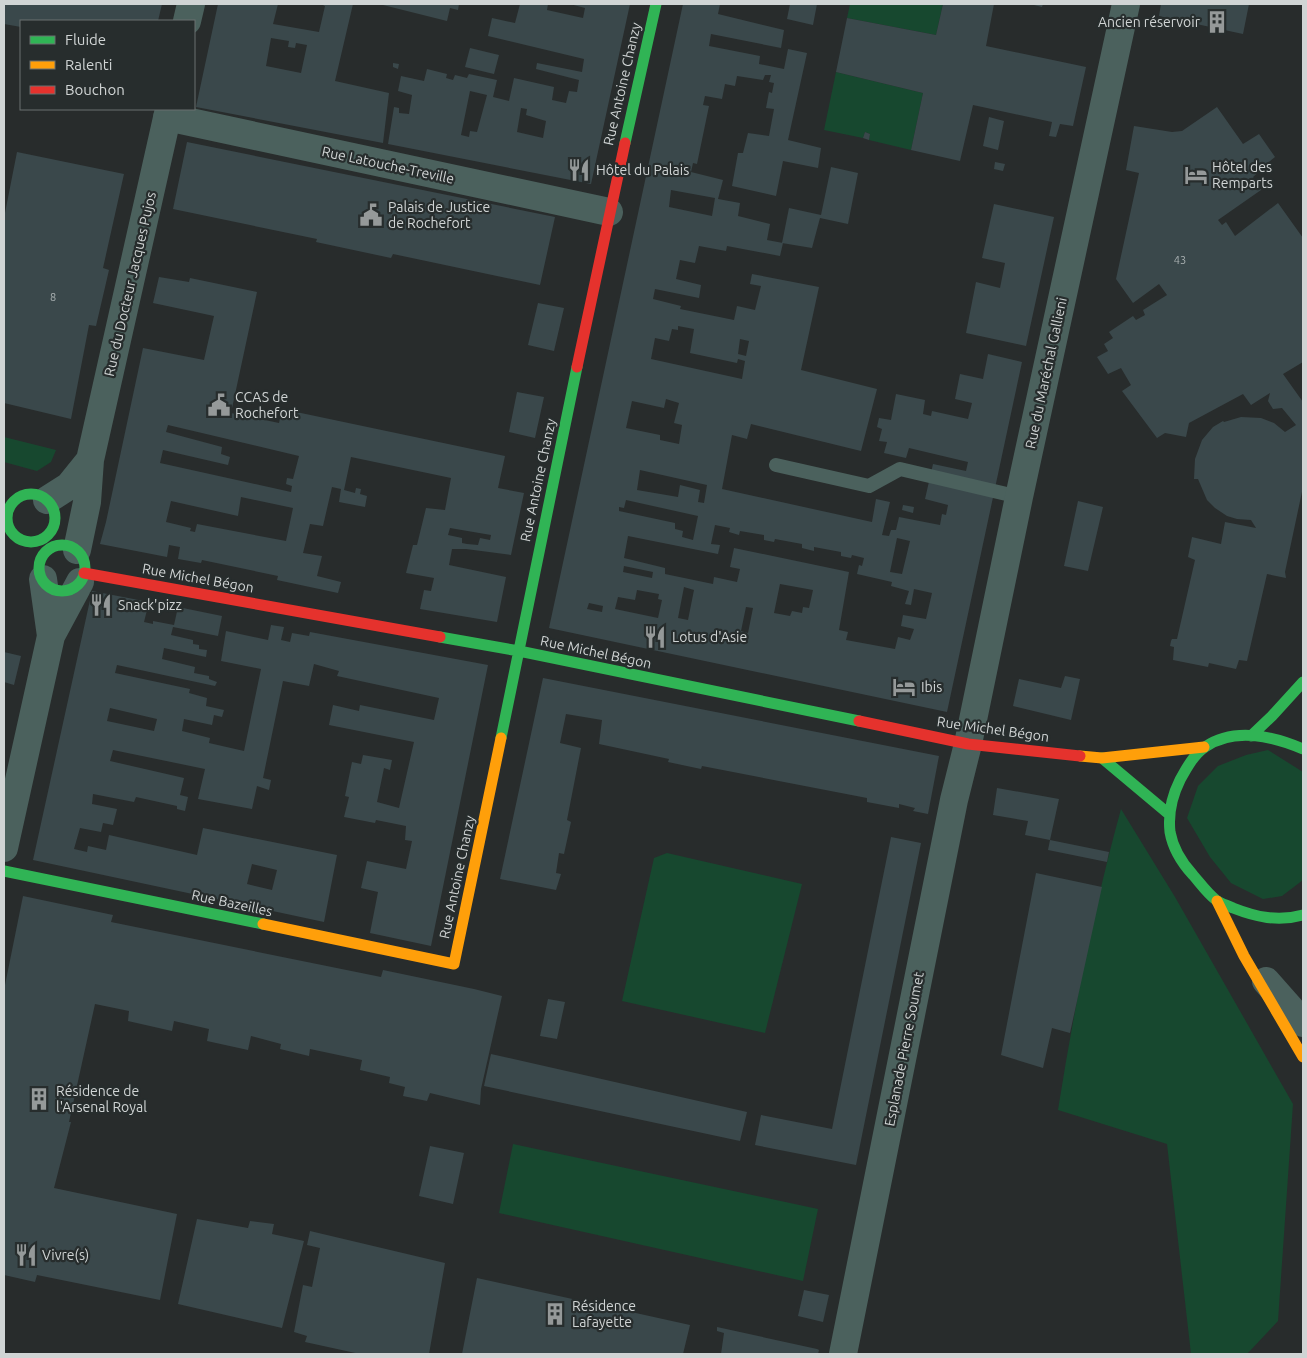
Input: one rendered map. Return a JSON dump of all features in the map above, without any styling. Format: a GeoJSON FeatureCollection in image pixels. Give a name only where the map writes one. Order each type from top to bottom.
{"type":"FeatureCollection","features":[{"type":"Feature","properties":{"kind":"main road","name":"Rue Antoine Chanzy"},"geometry":{"type":"LineString","coordinates":[[454,964],[609,212],[656,4]]}},
{"type":"Feature","properties":{"kind":"main road"},"geometry":{"type":"LineString","coordinates":[[4,538],[28,543],[46,538],[55,525],[56,518],[46,502],[28,494],[20,496],[8,508],[7,524],[10,532],[28,543],[41,571],[54,589],[68,590],[77,563],[46,502],[6,490]]}},
{"type":"Feature","properties":{"kind":"main road"},"geometry":{"type":"LineString","coordinates":[[41,571],[42,556],[54,547],[61,545],[77,563]]}},
{"type":"Feature","properties":{"kind":"main road","name":"Rue Michel Bégon"},"geometry":{"type":"LineString","coordinates":[[77,563],[519,650],[968,744],[1102,758],[1204,748]]}},
{"type":"Feature","properties":{"kind":"main road"},"geometry":{"type":"LineString","coordinates":[[1251,736],[1303,682]]}},
{"type":"Feature","properties":{"kind":"main road"},"geometry":{"type":"LineString","coordinates":[[1303,748],[1276,739],[1251,736],[1221,740],[1204,748],[1184,772],[1174,793],[1170,815],[1171,832],[1177,854],[1194,877],[1217,901],[1244,956],[1303,1057]]}},
{"type":"Feature","properties":{"kind":"main road"},"geometry":{"type":"LineString","coordinates":[[1102,758],[1170,815]]}},
{"type":"Feature","properties":{"kind":"main road","name":"Rue Bazeilles"},"geometry":{"type":"LineString","coordinates":[[4,871],[454,964]]}},
{"type":"Feature","properties":{"kind":"main road"},"geometry":{"type":"LineString","coordinates":[[1217,901],[1245,913],[1274,920],[1288,920],[1303,916]]}},
{"type":"Feature","properties":{"kind":"street"},"geometry":{"type":"LineString","coordinates":[[187,20],[191,4]]}},
{"type":"Feature","properties":{"kind":"street","name":"Rue du Maréchal Gallieni"},"geometry":{"type":"LineString","coordinates":[[968,744],[1019,497],[1126,4]]}},
{"type":"Feature","properties":{"kind":"street","name":"Rue Latouche-Treville"},"geometry":{"type":"LineString","coordinates":[[168,113],[609,212]]}},
{"type":"Feature","properties":{"kind":"street","name":"Rue du Docteur Jacques Pujos"},"geometry":{"type":"LineString","coordinates":[[4,848],[51,636],[77,563],[87,502],[90,460],[168,113]]}},
{"type":"Feature","properties":{"kind":"street","name":"Rue du Docteur Jacques Pujos"},"geometry":{"type":"LineString","coordinates":[[46,502],[69,486],[90,460]]}},
{"type":"Feature","properties":{"kind":"street","name":"Rue du Docteur Jacques Pujos"},"geometry":{"type":"LineString","coordinates":[[41,571],[51,636]]}},
{"type":"Feature","properties":{"kind":"street","name":"Esplanade Pierre Soumet"},"geometry":{"type":"LineString","coordinates":[[843,1354],[954,800],[968,744]]}},
{"type":"Feature","properties":{"kind":"street"},"geometry":{"type":"LineString","coordinates":[[1244,956],[1303,1023]]}},
{"type":"Feature","properties":{"kind":"lane"},"geometry":{"type":"LineString","coordinates":[[776,465],[869,486],[900,469],[1019,497]]}},
{"type":"Feature","properties":{"kind":"green space"},"geometry":{"type":"Polygon","coordinates":[[[850,4],[943,4],[936,35],[847,18],[850,4]]]}},
{"type":"Feature","properties":{"kind":"green space"},"geometry":{"type":"Polygon","coordinates":[[[836,72],[923,93],[911,150],[869,140],[870,134],[865,132],[863,138],[824,130],[836,72]]]}},
{"type":"Feature","properties":{"kind":"green space"},"geometry":{"type":"Polygon","coordinates":[[[4,437],[56,450],[51,462],[37,471],[4,462],[4,437]]]}},
{"type":"Feature","properties":{"kind":"green space"},"geometry":{"type":"Polygon","coordinates":[[[1268,750],[1303,772],[1303,880],[1282,896],[1263,899],[1231,883],[1210,857],[1187,818],[1198,786],[1218,766],[1246,755],[1268,750]]]}},
{"type":"Feature","properties":{"kind":"green space"},"geometry":{"type":"Polygon","coordinates":[[[1121,809],[1175,897],[1293,1104],[1278,1321],[1247,1354],[1191,1354],[1167,1144],[1058,1110],[1085,958],[1121,809]]]}},
{"type":"Feature","properties":{"kind":"green space"},"geometry":{"type":"Polygon","coordinates":[[[667,853],[802,884],[765,1033],[622,1001],[654,858],[667,853]]]}},
{"type":"Feature","properties":{"kind":"green space"},"geometry":{"type":"Polygon","coordinates":[[[513,1144],[818,1209],[803,1281],[499,1213],[513,1144]]]}},
{"type":"Feature","properties":{"kind":"building"},"geometry":{"type":"Polygon","coordinates":[[[4,4],[162,4],[158,20],[20,20],[20,27],[4,24],[4,4]]]}},
{"type":"Feature","properties":{"kind":"building"},"geometry":{"type":"Polygon","coordinates":[[[218,4],[278,4],[273,24],[319,32],[325,6],[321,4],[353,4],[335,81],[389,93],[383,143],[196,107],[218,4]],[[271,38],[266,66],[301,73],[307,45],[296,43],[295,48],[288,47],[289,41],[271,38]]]}},
{"type":"Feature","properties":{"kind":"building"},"geometry":{"type":"Polygon","coordinates":[[[379,4],[459,4],[458,10],[450,8],[447,21],[379,4]]]}},
{"type":"Feature","properties":{"kind":"building"},"geometry":{"type":"Polygon","coordinates":[[[520,4],[548,4],[547,10],[583,18],[585,8],[570,4],[630,4],[591,184],[388,144],[394,107],[399,108],[399,113],[409,114],[412,95],[398,91],[401,76],[424,81],[427,69],[447,74],[446,78],[453,80],[455,75],[467,78],[469,74],[497,80],[493,97],[509,101],[514,78],[554,87],[552,100],[566,103],[569,91],[577,92],[579,80],[536,69],[537,63],[582,72],[584,59],[488,36],[492,18],[515,23],[520,4]],[[470,91],[461,135],[469,137],[470,131],[477,132],[487,95],[470,91]],[[521,108],[517,132],[543,138],[546,121],[526,115],[527,109],[521,108]]]}},
{"type":"Feature","properties":{"kind":"building"},"geometry":{"type":"Polygon","coordinates":[[[683,4],[720,4],[718,14],[784,30],[781,48],[711,34],[709,46],[760,56],[759,64],[784,69],[788,49],[807,53],[788,140],[821,148],[818,168],[783,161],[776,196],[732,186],[738,153],[743,153],[748,133],[769,136],[774,109],[766,108],[769,92],[772,93],[774,83],[769,82],[771,75],[765,75],[763,80],[737,76],[735,86],[725,84],[722,99],[705,96],[703,105],[709,106],[697,164],[693,163],[691,172],[723,180],[718,199],[740,203],[738,216],[770,224],[767,240],[783,243],[780,256],[727,246],[726,251],[699,246],[695,263],[680,260],[676,279],[701,285],[699,298],[655,289],[653,299],[681,306],[680,309],[734,320],[737,306],[755,310],[761,286],[750,284],[752,274],[819,287],[801,370],[877,389],[861,451],[751,424],[747,439],[732,435],[722,489],[872,522],[876,499],[890,502],[882,535],[889,536],[891,530],[896,530],[899,517],[940,525],[942,514],[946,515],[948,505],[925,499],[933,464],[966,471],[968,462],[909,448],[906,458],[884,453],[887,442],[879,441],[882,429],[877,427],[879,418],[891,420],[896,394],[925,400],[923,414],[931,416],[932,411],[968,419],[972,403],[955,399],[960,374],[983,379],[988,354],[1022,362],[947,712],[549,628],[683,4]],[[671,190],[669,207],[712,216],[715,198],[671,190]],[[678,326],[678,330],[672,329],[669,341],[655,338],[651,359],[742,379],[745,361],[738,359],[737,363],[690,353],[694,329],[678,326]],[[740,339],[738,354],[746,356],[749,341],[740,339]],[[666,399],[664,408],[632,401],[626,428],[660,435],[660,440],[679,444],[682,425],[674,423],[679,403],[666,399]],[[640,470],[637,490],[678,497],[680,485],[700,490],[698,502],[704,503],[707,485],[640,470]],[[626,500],[624,508],[619,507],[619,511],[675,523],[675,529],[683,531],[682,537],[693,540],[698,516],[626,500]],[[715,525],[711,544],[720,545],[718,554],[628,536],[624,558],[665,568],[665,574],[713,584],[714,577],[737,582],[740,569],[730,567],[734,548],[849,572],[839,630],[848,632],[846,640],[895,649],[898,637],[910,640],[914,629],[901,626],[903,615],[926,619],[932,593],[914,589],[911,605],[905,604],[909,591],[891,586],[892,582],[857,574],[859,565],[862,566],[864,558],[852,555],[851,558],[841,556],[841,552],[814,547],[814,551],[802,548],[802,544],[775,539],[774,542],[764,540],[764,535],[740,531],[739,535],[729,532],[730,528],[715,525]],[[897,538],[890,572],[902,574],[910,541],[897,538]],[[624,566],[623,572],[652,578],[653,572],[624,566]],[[780,584],[774,613],[790,616],[792,611],[802,613],[803,607],[809,608],[813,590],[780,584]],[[684,587],[678,618],[688,620],[694,590],[684,587]],[[637,590],[635,600],[618,597],[615,609],[658,618],[662,600],[658,599],[659,594],[637,590]],[[589,603],[587,609],[602,612],[603,606],[589,603]],[[746,607],[741,631],[748,633],[753,608],[746,607]]]}},
{"type":"Feature","properties":{"kind":"building"},"geometry":{"type":"Polygon","coordinates":[[[790,4],[817,4],[813,25],[787,19],[790,4]]]}},
{"type":"Feature","properties":{"kind":"building"},"geometry":{"type":"Polygon","coordinates":[[[943,4],[994,4],[986,46],[1086,67],[1073,126],[1060,124],[1056,137],[1049,136],[1052,122],[973,105],[960,161],[911,150],[923,93],[836,72],[847,18],[936,35],[943,4]]]}},
{"type":"Feature","properties":{"kind":"building"},"geometry":{"type":"Polygon","coordinates":[[[1030,4],[1043,4],[1042,7],[1030,4]]]}},
{"type":"Feature","properties":{"kind":"building","name":"Ancien réservoir"},"geometry":{"type":"Polygon","coordinates":[[[1161,4],[1249,4],[1243,34],[1159,16],[1161,4]]]}},
{"type":"Feature","properties":{"kind":"building"},"geometry":{"type":"Polygon","coordinates":[[[470,48],[499,55],[494,74],[465,67],[470,48]]]}},
{"type":"Feature","properties":{"kind":"building"},"geometry":{"type":"Polygon","coordinates":[[[393,63],[399,64],[398,69],[393,67],[393,63]]]}},
{"type":"Feature","properties":{"kind":"building"},"geometry":{"type":"Polygon","coordinates":[[[1217,107],[1243,144],[1259,134],[1275,157],[1253,177],[1261,190],[1218,220],[1222,225],[1226,222],[1235,236],[1278,203],[1303,238],[1303,362],[1283,374],[1303,402],[1303,487],[1285,572],[1286,578],[1267,574],[1247,661],[1239,660],[1236,669],[1209,663],[1208,667],[1173,660],[1174,647],[1170,646],[1172,639],[1177,639],[1195,560],[1188,557],[1192,537],[1221,544],[1225,522],[1256,528],[1251,520],[1227,516],[1207,500],[1198,479],[1194,479],[1195,459],[1202,440],[1213,427],[1223,421],[1241,417],[1261,418],[1274,423],[1285,432],[1296,425],[1282,408],[1273,409],[1268,401],[1270,393],[1251,405],[1243,394],[1189,423],[1186,437],[1165,433],[1157,438],[1122,391],[1131,385],[1121,368],[1108,374],[1097,357],[1108,351],[1104,344],[1113,338],[1109,332],[1133,316],[1136,320],[1145,315],[1143,310],[1167,295],[1159,284],[1133,303],[1116,279],[1139,173],[1126,170],[1134,126],[1172,132],[1182,131],[1217,107]]]}},
{"type":"Feature","properties":{"kind":"building"},"geometry":{"type":"Polygon","coordinates":[[[989,117],[1004,121],[998,150],[983,146],[989,117]]]}},
{"type":"Feature","properties":{"kind":"building"},"geometry":{"type":"Polygon","coordinates":[[[865,132],[870,134],[869,140],[863,138],[865,132]]]}},
{"type":"Feature","properties":{"kind":"building"},"geometry":{"type":"Polygon","coordinates":[[[187,142],[555,217],[540,285],[393,254],[391,258],[316,242],[317,239],[173,209],[187,142]]]}},
{"type":"Feature","properties":{"kind":"building"},"geometry":{"type":"Polygon","coordinates":[[[17,152],[124,174],[103,268],[109,270],[96,326],[89,325],[71,419],[4,403],[4,218],[17,152]]]}},
{"type":"Feature","properties":{"kind":"building"},"geometry":{"type":"Polygon","coordinates":[[[995,162],[1005,164],[1003,171],[994,169],[995,162]]]}},
{"type":"Feature","properties":{"kind":"building"},"geometry":{"type":"Polygon","coordinates":[[[831,167],[858,173],[848,224],[820,218],[812,248],[782,243],[789,208],[821,215],[831,167]]]}},
{"type":"Feature","properties":{"kind":"building"},"geometry":{"type":"Polygon","coordinates":[[[994,204],[1054,217],[1026,346],[966,333],[976,282],[1000,288],[1005,263],[982,258],[994,204]]]}},
{"type":"Feature","properties":{"kind":"building"},"geometry":{"type":"Polygon","coordinates":[[[159,277],[189,282],[190,278],[257,292],[231,413],[279,423],[282,409],[505,456],[498,488],[524,493],[511,555],[452,549],[449,565],[506,577],[497,622],[420,609],[424,590],[431,591],[434,578],[406,573],[413,545],[417,545],[426,508],[445,510],[451,478],[351,457],[344,490],[355,493],[356,488],[361,489],[360,494],[367,496],[365,507],[339,502],[341,489],[332,487],[323,526],[310,524],[303,553],[322,556],[317,576],[341,582],[338,593],[277,580],[278,576],[202,560],[201,563],[178,559],[180,547],[169,545],[167,557],[100,544],[143,348],[204,360],[214,316],[153,303],[159,277]],[[168,425],[166,432],[222,447],[221,454],[230,457],[228,465],[163,450],[160,463],[291,492],[292,486],[286,484],[287,478],[293,479],[299,456],[168,425]],[[241,497],[238,516],[171,501],[166,522],[191,528],[190,531],[195,532],[197,524],[286,541],[293,508],[241,497]],[[450,528],[448,535],[462,538],[462,543],[478,545],[480,538],[490,540],[491,535],[450,528]]]}},
{"type":"Feature","properties":{"kind":"building"},"geometry":{"type":"Polygon","coordinates":[[[538,303],[564,308],[554,351],[528,345],[538,303]]]}},
{"type":"Feature","properties":{"kind":"building"},"geometry":{"type":"Polygon","coordinates":[[[517,392],[544,397],[535,438],[509,432],[517,392]]]}},
{"type":"Feature","properties":{"kind":"building"},"geometry":{"type":"Polygon","coordinates":[[[1078,501],[1103,507],[1088,571],[1064,566],[1078,501]]]}},
{"type":"Feature","properties":{"kind":"building"},"geometry":{"type":"Polygon","coordinates":[[[903,505],[914,507],[913,513],[902,510],[903,505]]]}},
{"type":"Feature","properties":{"kind":"building"},"geometry":{"type":"Polygon","coordinates":[[[92,591],[149,602],[144,622],[153,624],[153,621],[174,625],[178,607],[222,616],[218,636],[173,627],[171,635],[193,640],[193,644],[199,645],[199,649],[207,650],[206,657],[164,648],[162,659],[195,667],[194,673],[209,676],[209,679],[217,682],[215,686],[117,665],[115,673],[190,689],[189,693],[207,698],[206,706],[224,710],[222,717],[214,715],[212,725],[184,719],[182,731],[210,738],[209,743],[244,751],[261,669],[221,661],[226,631],[268,640],[271,625],[284,627],[281,640],[290,642],[292,633],[309,636],[310,632],[488,665],[431,946],[370,933],[378,892],[361,888],[367,861],[406,869],[412,841],[405,840],[406,826],[376,820],[375,823],[344,817],[349,797],[345,796],[352,762],[361,764],[363,755],[392,760],[390,770],[384,768],[377,802],[399,808],[414,742],[329,725],[333,705],[359,711],[360,705],[434,720],[439,698],[337,676],[339,671],[314,664],[309,686],[283,681],[263,778],[271,780],[269,790],[257,786],[252,809],[198,799],[205,769],[113,750],[110,761],[184,778],[180,795],[188,797],[185,811],[177,809],[177,806],[136,797],[134,802],[93,794],[92,804],[117,809],[113,825],[103,823],[101,832],[80,828],[74,849],[87,852],[88,846],[106,850],[109,835],[197,855],[203,828],[337,855],[324,922],[33,860],[92,591]],[[110,708],[107,721],[154,731],[157,719],[110,708]],[[252,864],[247,884],[272,890],[277,870],[252,864]]]}},
{"type":"Feature","properties":{"kind":"building"},"geometry":{"type":"Polygon","coordinates":[[[4,652],[21,656],[14,685],[4,682],[4,652]]]}},
{"type":"Feature","properties":{"kind":"building"},"geometry":{"type":"Polygon","coordinates":[[[1065,676],[1080,679],[1071,720],[1013,706],[1019,679],[1061,688],[1065,676]]]}},
{"type":"Feature","properties":{"kind":"building"},"geometry":{"type":"Polygon","coordinates":[[[543,678],[939,756],[928,814],[913,811],[915,808],[899,804],[899,808],[867,802],[867,798],[702,766],[701,769],[668,762],[669,759],[599,744],[602,720],[566,714],[560,743],[581,748],[567,820],[571,822],[564,854],[559,853],[556,873],[561,874],[556,890],[500,879],[543,678]]]}},
{"type":"Feature","properties":{"kind":"building"},"geometry":{"type":"Polygon","coordinates":[[[997,788],[1059,799],[1050,840],[1025,835],[1028,821],[993,815],[997,788]]]}},
{"type":"Feature","properties":{"kind":"building"},"geometry":{"type":"Polygon","coordinates":[[[891,837],[921,843],[856,1165],[755,1145],[761,1115],[832,1129],[891,837]]]}},
{"type":"Feature","properties":{"kind":"building"},"geometry":{"type":"Polygon","coordinates":[[[1050,840],[1109,852],[1107,862],[1048,850],[1050,840]]]}},
{"type":"Feature","properties":{"kind":"building"},"geometry":{"type":"Polygon","coordinates":[[[1036,873],[1102,887],[1070,1033],[1052,1028],[1043,1068],[1001,1055],[1036,873]]]}},
{"type":"Feature","properties":{"kind":"building","name":"Résidence de l'Arsenal Royal"},"geometry":{"type":"Polygon","coordinates":[[[23,896],[113,915],[111,922],[381,977],[383,970],[502,996],[481,1089],[480,1105],[430,1093],[427,1101],[403,1096],[405,1087],[389,1083],[390,1077],[360,1070],[362,1060],[310,1049],[309,1056],[280,1049],[281,1044],[251,1036],[248,1050],[207,1041],[209,1029],[174,1021],[172,1031],[128,1021],[129,1011],[95,1004],[69,1122],[71,1122],[54,1188],[177,1214],[160,1300],[37,1275],[35,1282],[4,1275],[4,990],[23,896]]]}},
{"type":"Feature","properties":{"kind":"building"},"geometry":{"type":"Polygon","coordinates":[[[548,999],[565,1002],[557,1039],[540,1036],[548,999]]]}},
{"type":"Feature","properties":{"kind":"building"},"geometry":{"type":"Polygon","coordinates":[[[491,1054],[747,1112],[740,1141],[484,1086],[491,1054]]]}},
{"type":"Feature","properties":{"kind":"building"},"geometry":{"type":"Polygon","coordinates":[[[430,1146],[464,1153],[453,1204],[419,1196],[430,1146]]]}},
{"type":"Feature","properties":{"kind":"building"},"geometry":{"type":"Polygon","coordinates":[[[197,1219],[248,1228],[250,1221],[274,1224],[272,1234],[304,1241],[282,1328],[178,1304],[197,1219]]]}},
{"type":"Feature","properties":{"kind":"building"},"geometry":{"type":"Polygon","coordinates":[[[310,1231],[445,1263],[429,1354],[360,1354],[305,1342],[307,1336],[294,1332],[303,1285],[312,1287],[320,1248],[307,1245],[310,1231]]]}},
{"type":"Feature","properties":{"kind":"building","name":"Résidence Lafayette"},"geometry":{"type":"Polygon","coordinates":[[[477,1278],[690,1325],[683,1354],[462,1354],[477,1278]]]}},
{"type":"Feature","properties":{"kind":"building"},"geometry":{"type":"Polygon","coordinates":[[[804,1290],[829,1295],[823,1322],[798,1316],[804,1290]]]}},
{"type":"Feature","properties":{"kind":"building"},"geometry":{"type":"Polygon","coordinates":[[[717,1327],[819,1350],[818,1354],[721,1354],[724,1333],[717,1331],[717,1327]]]}},
{"type":"Feature","properties":{"kind":"traffic: fast"},"geometry":{"type":"LineString","coordinates":[[625,143],[656,4]]}},
{"type":"Feature","properties":{"kind":"traffic: fast"},"geometry":{"type":"LineString","coordinates":[[501,738],[577,367]]}},
{"type":"Feature","properties":{"kind":"traffic: fast"},"geometry":{"type":"LineString","coordinates":[[26,494],[36,494],[45,498],[51,504],[54,509],[55,518],[54,527],[45,538],[36,542],[26,542],[17,538],[11,532],[7,523],[7,513],[11,504],[17,498],[26,494]]}},
{"type":"Feature","properties":{"kind":"traffic: fast"},"geometry":{"type":"LineString","coordinates":[[62,545],[75,549],[81,555],[85,568],[81,581],[75,587],[62,591],[49,587],[43,581],[39,568],[43,555],[49,549],[62,545]]}},
{"type":"Feature","properties":{"kind":"traffic: fast"},"geometry":{"type":"LineString","coordinates":[[440,637],[519,651],[859,721]]}},
{"type":"Feature","properties":{"kind":"traffic: fast"},"geometry":{"type":"LineString","coordinates":[[1251,736],[1303,682]]}},
{"type":"Feature","properties":{"kind":"traffic: fast"},"geometry":{"type":"LineString","coordinates":[[1303,749],[1266,737],[1241,735],[1216,741],[1197,754],[1182,776],[1171,805],[1170,819],[1170,832],[1175,850],[1189,870],[1218,901],[1242,911],[1267,918],[1303,915]]}},
{"type":"Feature","properties":{"kind":"traffic: fast"},"geometry":{"type":"LineString","coordinates":[[1102,758],[1170,815]]}},
{"type":"Feature","properties":{"kind":"traffic: fast"},"geometry":{"type":"LineString","coordinates":[[4,871],[263,924]]}},
{"type":"Feature","properties":{"kind":"traffic: slow"},"geometry":{"type":"LineString","coordinates":[[263,924],[454,964],[501,738]]}},
{"type":"Feature","properties":{"kind":"traffic: slow"},"geometry":{"type":"LineString","coordinates":[[1080,756],[1102,758],[1204,747]]}},
{"type":"Feature","properties":{"kind":"traffic: slow"},"geometry":{"type":"LineString","coordinates":[[1217,901],[1244,956],[1303,1057]]}},
{"type":"Feature","properties":{"kind":"traffic: jam"},"geometry":{"type":"LineString","coordinates":[[577,367],[625,143]]}},
{"type":"Feature","properties":{"kind":"traffic: jam"},"geometry":{"type":"LineString","coordinates":[[84,573],[440,637]]}},
{"type":"Feature","properties":{"kind":"traffic: jam"},"geometry":{"type":"LineString","coordinates":[[859,721],[968,744],[1080,756]]}},
{"type":"Feature","properties":{"kind":"place","name":"Ancien réservoir"},"geometry":{"type":"Point","coordinates":[1217,22]}},
{"type":"Feature","properties":{"kind":"place","name":"Hôtel du Palais"},"geometry":{"type":"Point","coordinates":[579,170]}},
{"type":"Feature","properties":{"kind":"place","name":"Hôtel des Remparts"},"geometry":{"type":"Point","coordinates":[1196,175]}},
{"type":"Feature","properties":{"kind":"place","name":"Palais de Justice de Rochefort"},"geometry":{"type":"Point","coordinates":[371,215]}},
{"type":"Feature","properties":{"kind":"place","name":"CCAS de Rochefort"},"geometry":{"type":"Point","coordinates":[219,405]}},
{"type":"Feature","properties":{"kind":"place","name":"Snack'pizz"},"geometry":{"type":"Point","coordinates":[101,605]}},
{"type":"Feature","properties":{"kind":"place","name":"Lotus d'Asie"},"geometry":{"type":"Point","coordinates":[655,637]}},
{"type":"Feature","properties":{"kind":"place","name":"Ibis"},"geometry":{"type":"Point","coordinates":[904,687]}},
{"type":"Feature","properties":{"kind":"place","name":"Résidence de l'Arsenal Royal"},"geometry":{"type":"Point","coordinates":[39,1099]}},
{"type":"Feature","properties":{"kind":"place","name":"Vivre(s)"},"geometry":{"type":"Point","coordinates":[26,1255]}},
{"type":"Feature","properties":{"kind":"place","name":"Résidence Lafayette"},"geometry":{"type":"Point","coordinates":[555,1314]}}]}
